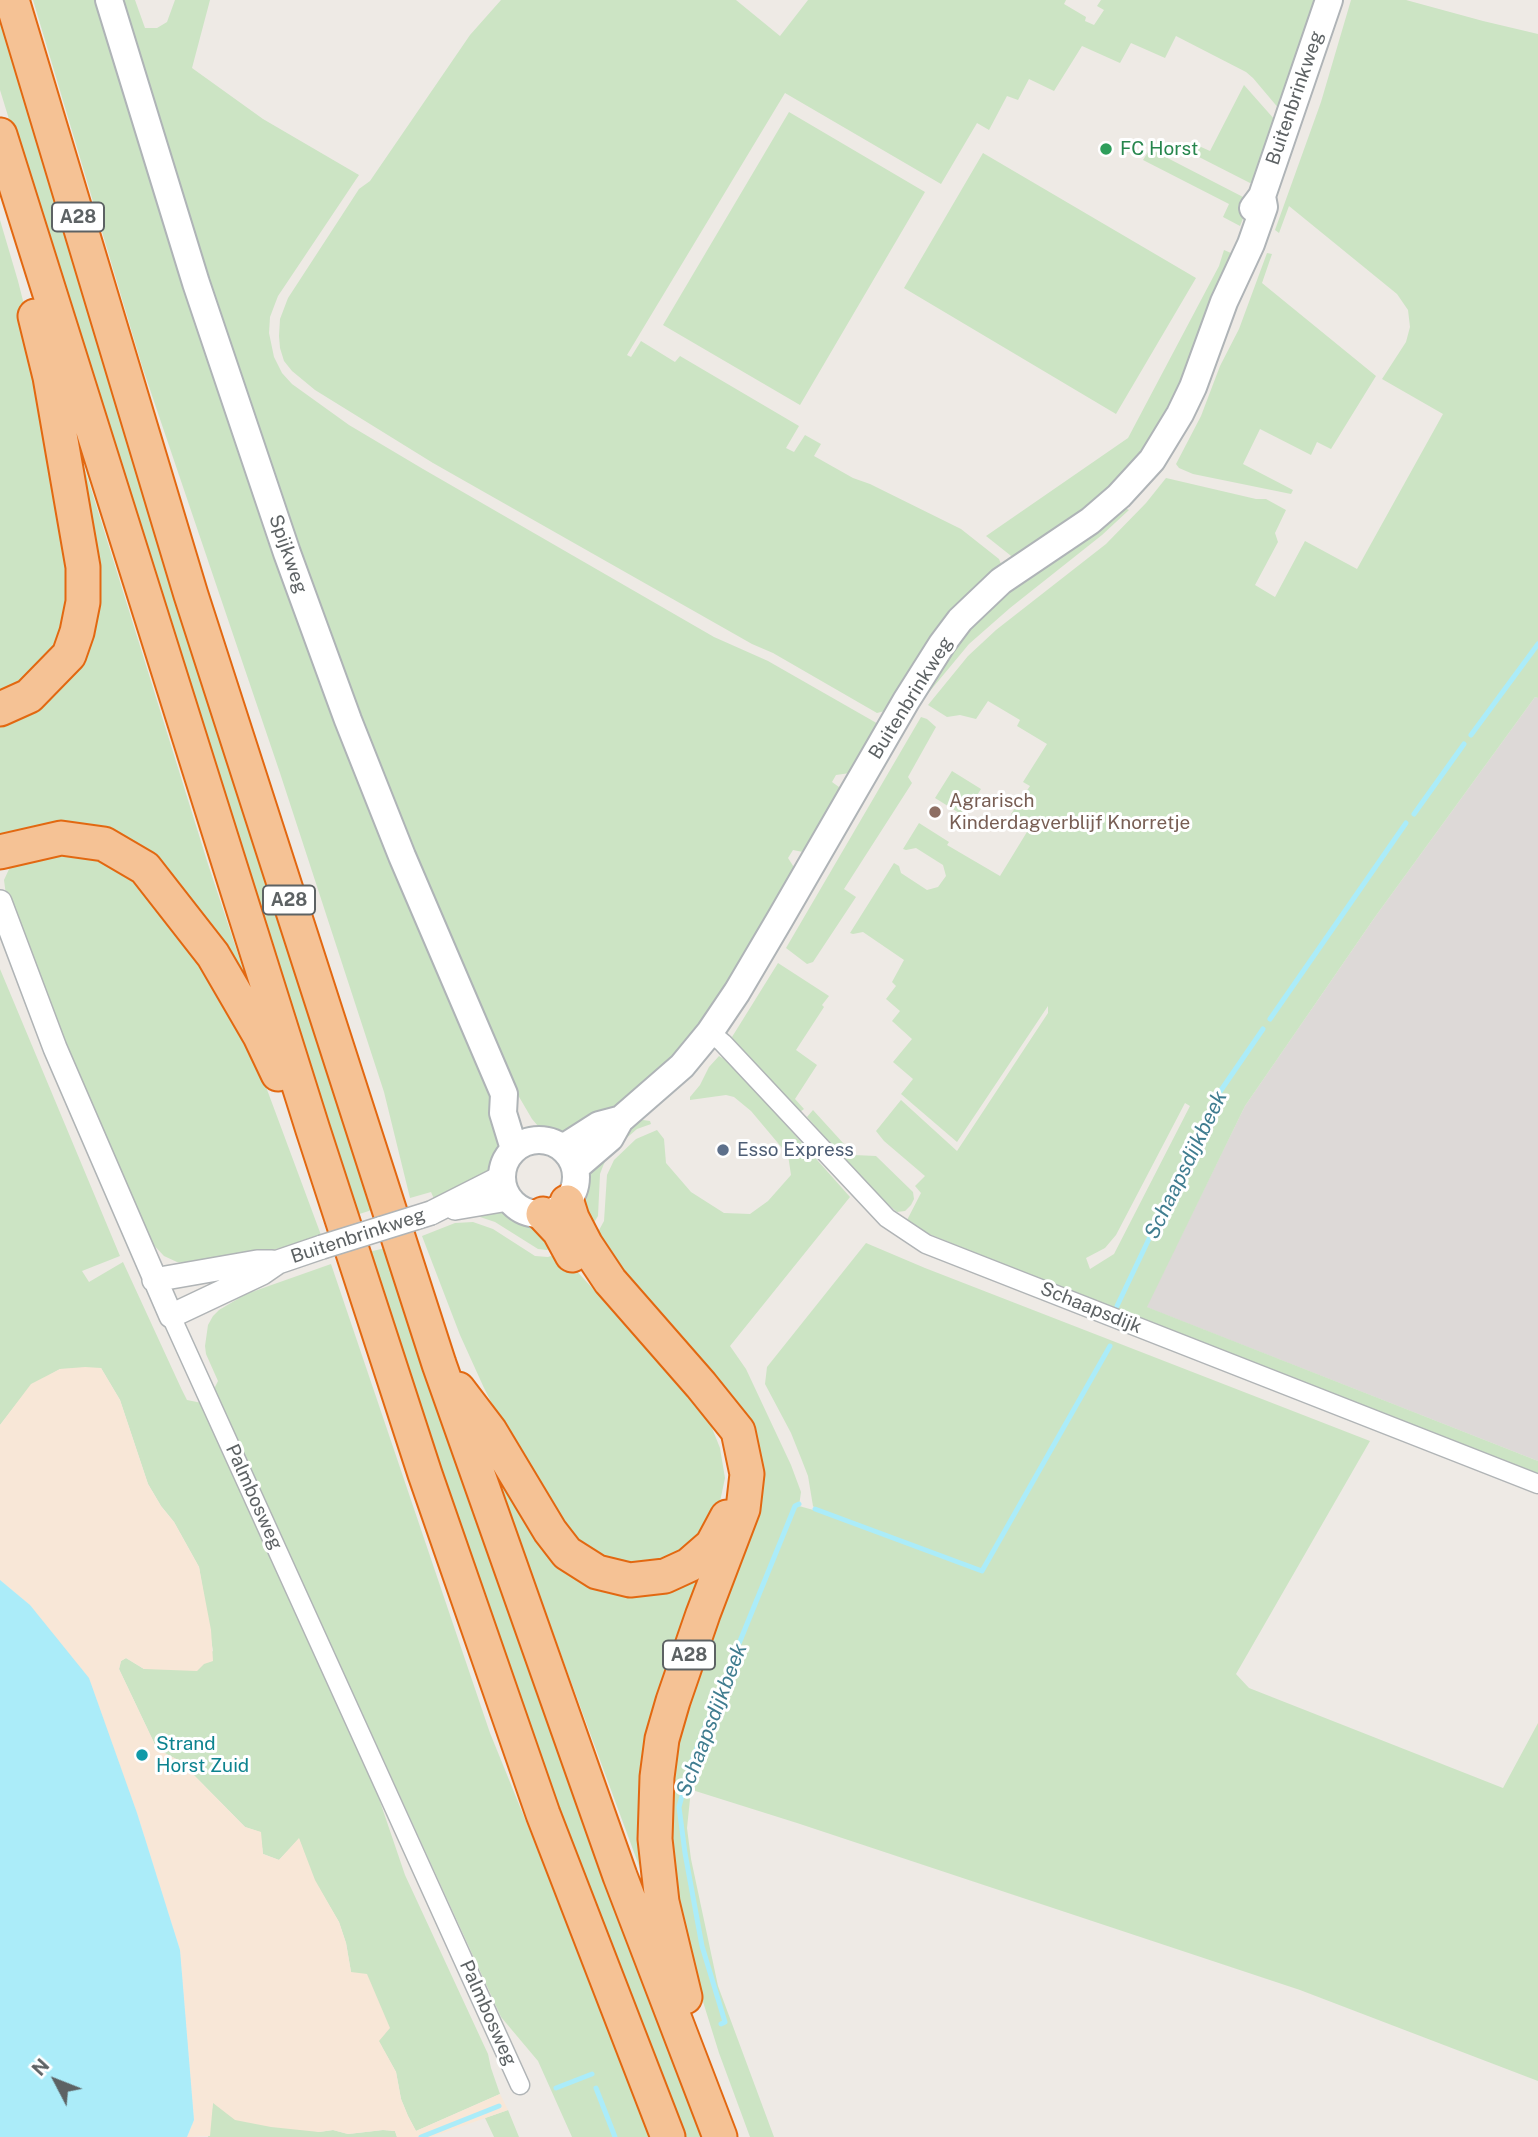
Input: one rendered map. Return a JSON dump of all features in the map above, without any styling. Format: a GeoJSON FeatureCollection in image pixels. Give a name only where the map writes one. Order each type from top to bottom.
{"type":"FeatureCollection","features":[{"type":"Feature","properties":{"kind":"highway","name":"A28"},"geometry":{"type":"LineString","coordinates":[[12,0],[191,595],[439,1364],[620,1877],[716,2128]]}},
{"type":"Feature","properties":{"kind":"highway","name":"A28"},"geometry":{"type":"LineString","coordinates":[[0,135],[313,1130],[425,1474],[543,1814],[668,2137]]}},
{"type":"Feature","properties":{"kind":"highway","name":"A28"},"geometry":{"type":"LineString","coordinates":[[0,709],[29,696],[69,655],[83,602],[83,567],[50,377],[33,307],[26,220]]}},
{"type":"Feature","properties":{"kind":"highway","name":"A28"},"geometry":{"type":"LineString","coordinates":[[0,852],[61,838],[104,844],[145,868],[213,955],[260,1036],[281,1082],[313,1130]]}},
{"type":"Feature","properties":{"kind":"highway","name":"A28"},"geometry":{"type":"LineString","coordinates":[[439,1364],[490,1431],[550,1531],[567,1553],[597,1572],[630,1580],[665,1576],[689,1565],[712,1545],[729,1514],[733,1487],[732,1463],[721,1431],[697,1397],[584,1271],[559,1231],[555,1208]]}},
{"type":"Feature","properties":{"kind":"highway","name":"A28"},"geometry":{"type":"LineString","coordinates":[[555,1208],[572,1218],[610,1281],[738,1431],[747,1474],[743,1509],[673,1701],[662,1739],[657,1777],[655,1839],[662,1902],[716,2128]]}},
{"type":"Feature","properties":{"kind":"main road","name":"Spijkweg"},"geometry":{"type":"LineString","coordinates":[[108,0],[196,283],[317,637],[397,843],[504,1094],[517,1105],[528,1127],[525,1144]]}},
{"type":"Feature","properties":{"kind":"main road","name":"Buitenbrinkweg"},"geometry":{"type":"LineString","coordinates":[[569,1158],[610,1138],[620,1120],[682,1066],[710,1032],[737,992],[906,701],[960,621],[1001,581],[1090,521],[1139,476],[1167,438],[1193,387],[1224,302],[1232,261],[1253,207],[1262,196],[1329,0]]}},
{"type":"Feature","properties":{"kind":"main road"},"geometry":{"type":"LineString","coordinates":[[551,1141],[569,1158],[575,1186],[555,1208],[530,1213],[518,1208],[505,1188],[507,1157],[525,1144],[551,1141]]}},
{"type":"Feature","properties":{"kind":"street","name":"Palmbosweg"},"geometry":{"type":"LineString","coordinates":[[0,902],[55,1048],[154,1280],[520,2085]]}},
{"type":"Feature","properties":{"kind":"street","name":"Schaapsdijk"},"geometry":{"type":"LineString","coordinates":[[710,1032],[887,1218],[926,1244],[1538,1485]]}},
{"type":"Feature","properties":{"kind":"street","name":"Buitenbrinkweg"},"geometry":{"type":"LineString","coordinates":[[171,1316],[262,1273],[278,1262],[505,1188]]}},
{"type":"Feature","properties":{"kind":"street","name":"Buitenbrinkweg"},"geometry":{"type":"LineString","coordinates":[[154,1280],[257,1262],[278,1262]]}},
{"type":"Feature","properties":{"kind":"shaded area"},"geometry":{"type":"Polygon","coordinates":[[[1535,697],[1538,698],[1538,1461],[1146,1307],[1245,1106],[1375,917],[1535,697]]]}},
{"type":"Feature","properties":{"kind":"green space"},"geometry":{"type":"Polygon","coordinates":[[[33,0],[98,0],[501,1122],[503,1151],[489,1172],[435,1201],[431,1192],[410,1198],[384,1092],[280,773],[142,366],[33,0]]]}},
{"type":"Feature","properties":{"kind":"green space"},"geometry":{"type":"Polygon","coordinates":[[[119,0],[135,0],[145,28],[157,28],[167,22],[175,0],[210,0],[192,68],[263,119],[359,175],[278,296],[270,317],[269,333],[274,357],[282,373],[292,384],[349,425],[423,469],[714,637],[768,661],[880,725],[850,773],[836,775],[832,782],[839,787],[841,794],[812,848],[803,852],[793,850],[788,858],[797,872],[720,1002],[679,1051],[646,1083],[574,1134],[557,1135],[538,1126],[508,1078],[403,833],[277,493],[119,0]]]}},
{"type":"Feature","properties":{"kind":"green space"},"geometry":{"type":"Polygon","coordinates":[[[501,0],[736,0],[780,36],[808,0],[1066,0],[1064,4],[1094,25],[1104,10],[1097,6],[1101,0],[1322,0],[1280,110],[1246,72],[1176,36],[1165,58],[1131,43],[1120,63],[1082,46],[1054,91],[1029,79],[1018,100],[1007,96],[989,130],[977,123],[941,184],[785,93],[627,355],[631,357],[641,341],[675,362],[680,356],[799,426],[786,448],[794,452],[805,435],[821,444],[814,456],[853,478],[961,529],[999,559],[1003,569],[889,710],[877,713],[433,463],[315,390],[284,361],[280,348],[280,319],[288,298],[359,189],[370,181],[470,35],[501,0]]]}},
{"type":"Feature","properties":{"kind":"green space"},"geometry":{"type":"Polygon","coordinates":[[[1351,0],[1406,0],[1538,34],[1538,698],[1535,697],[1375,917],[1245,1106],[1147,1307],[1538,1461],[1538,1474],[929,1234],[906,1222],[921,1193],[915,1186],[925,1176],[876,1131],[901,1100],[957,1151],[1048,1013],[1048,1006],[957,1142],[901,1094],[913,1079],[893,1062],[912,1039],[892,1021],[900,1011],[886,999],[896,986],[892,982],[904,960],[863,932],[850,933],[894,863],[899,866],[901,873],[927,890],[938,887],[946,876],[943,865],[916,848],[903,849],[919,823],[949,842],[947,845],[1000,876],[1030,827],[1011,814],[1030,786],[1023,782],[1047,744],[1017,726],[1020,720],[988,701],[976,719],[960,715],[947,717],[928,705],[968,656],[996,630],[1106,544],[1166,478],[1266,499],[1286,510],[1275,533],[1278,542],[1255,585],[1275,597],[1305,541],[1357,569],[1443,414],[1382,379],[1406,342],[1410,327],[1408,310],[1397,294],[1289,206],[1279,233],[1275,230],[1321,102],[1351,0]],[[1185,1103],[1116,1235],[1105,1248],[1086,1258],[1090,1269],[1114,1254],[1190,1106],[1185,1103]]]}},
{"type":"Feature","properties":{"kind":"green space"},"geometry":{"type":"Polygon","coordinates":[[[0,5],[372,1210],[353,1216],[244,881],[0,90],[0,5]]]}},
{"type":"Feature","properties":{"kind":"green space"},"geometry":{"type":"Polygon","coordinates":[[[1244,85],[1275,120],[1253,182],[1250,183],[1199,157],[1190,142],[1210,151],[1244,85]]]}},
{"type":"Feature","properties":{"kind":"green space"},"geometry":{"type":"Polygon","coordinates":[[[789,112],[925,192],[800,405],[663,325],[789,112]]]}},
{"type":"Feature","properties":{"kind":"green space"},"geometry":{"type":"Polygon","coordinates":[[[1150,149],[1245,198],[1248,206],[1240,226],[1223,217],[1229,204],[1143,160],[1150,149]]]}},
{"type":"Feature","properties":{"kind":"green space"},"geometry":{"type":"Polygon","coordinates":[[[983,153],[1196,278],[1116,414],[904,288],[983,153]]]}},
{"type":"Feature","properties":{"kind":"green space"},"geometry":{"type":"Polygon","coordinates":[[[0,220],[35,348],[72,600],[54,648],[37,671],[0,696],[0,220]]]}},
{"type":"Feature","properties":{"kind":"green space"},"geometry":{"type":"Polygon","coordinates":[[[1224,250],[1231,253],[1168,421],[1109,493],[1015,559],[986,536],[1128,438],[1219,266],[1224,250]]]}},
{"type":"Feature","properties":{"kind":"green space"},"geometry":{"type":"Polygon","coordinates":[[[1267,253],[1272,254],[1262,283],[1376,376],[1331,449],[1317,442],[1311,455],[1260,429],[1243,464],[1293,490],[1291,494],[1193,474],[1176,464],[1201,416],[1220,366],[1239,329],[1267,253]]]}},
{"type":"Feature","properties":{"kind":"green space"},"geometry":{"type":"Polygon","coordinates":[[[54,370],[208,864],[263,1029],[153,864],[0,838],[0,717],[76,653],[54,370]]]}},
{"type":"Feature","properties":{"kind":"green space"},"geometry":{"type":"Polygon","coordinates":[[[1121,506],[1129,510],[969,644],[925,697],[922,692],[977,615],[1121,506]]]}},
{"type":"Feature","properties":{"kind":"green space"},"geometry":{"type":"Polygon","coordinates":[[[921,717],[936,727],[908,777],[912,783],[844,889],[856,897],[813,962],[807,964],[786,948],[921,717]]]}},
{"type":"Feature","properties":{"kind":"green space"},"geometry":{"type":"Polygon","coordinates":[[[952,771],[981,789],[964,816],[935,798],[952,771]]]}},
{"type":"Feature","properties":{"kind":"green space"},"geometry":{"type":"Polygon","coordinates":[[[56,848],[116,861],[168,910],[249,1041],[321,1235],[224,1262],[195,1265],[177,1262],[164,1256],[149,1240],[68,1057],[6,895],[4,880],[10,867],[22,858],[56,848]]]}},
{"type":"Feature","properties":{"kind":"green space"},"geometry":{"type":"Polygon","coordinates":[[[778,963],[829,996],[796,1050],[817,1065],[795,1099],[804,1109],[800,1112],[732,1037],[778,963]]]}},
{"type":"Feature","properties":{"kind":"green space"},"geometry":{"type":"Polygon","coordinates":[[[0,969],[120,1256],[82,1271],[89,1282],[123,1262],[187,1400],[202,1403],[372,1778],[405,1875],[488,2054],[500,2094],[416,2131],[401,2099],[396,2072],[378,2040],[351,1972],[339,1922],[314,1880],[299,1839],[279,1860],[263,1854],[260,1832],[245,1827],[180,1761],[157,1749],[119,1669],[121,1661],[126,1658],[144,1669],[165,1669],[213,1651],[199,1567],[174,1522],[148,1484],[120,1400],[101,1368],[60,1369],[31,1386],[0,1425],[0,969]]]}},
{"type":"Feature","properties":{"kind":"green space"},"geometry":{"type":"Polygon","coordinates":[[[719,1056],[731,1063],[850,1197],[730,1346],[746,1369],[791,1465],[801,1492],[799,1506],[817,1511],[813,1506],[808,1476],[791,1433],[765,1384],[767,1367],[866,1243],[1370,1441],[1236,1674],[1249,1688],[1503,1788],[1538,1723],[1538,2081],[1300,1990],[689,1789],[687,1828],[691,1859],[718,1986],[774,2137],[750,2137],[719,2053],[690,1960],[665,1853],[669,1769],[760,1471],[620,1280],[598,1232],[604,1221],[607,1175],[614,1160],[636,1139],[657,1130],[664,1139],[666,1163],[691,1192],[724,1213],[750,1214],[768,1201],[791,1175],[788,1155],[751,1111],[734,1097],[726,1095],[690,1100],[709,1067],[719,1056]]]}},
{"type":"Feature","properties":{"kind":"green space"},"geometry":{"type":"Polygon","coordinates":[[[813,1110],[854,1155],[876,1156],[913,1192],[914,1199],[905,1211],[897,1212],[877,1195],[807,1117],[813,1110]]]}},
{"type":"Feature","properties":{"kind":"green space"},"geometry":{"type":"Polygon","coordinates":[[[637,1121],[650,1121],[651,1124],[637,1129],[607,1157],[600,1174],[598,1216],[592,1226],[577,1203],[585,1173],[637,1121]]]}},
{"type":"Feature","properties":{"kind":"green space"},"geometry":{"type":"Polygon","coordinates":[[[507,1209],[537,1222],[560,1244],[547,1250],[538,1249],[495,1222],[474,1215],[454,1216],[435,1223],[434,1221],[463,1213],[507,1209]]]}},
{"type":"Feature","properties":{"kind":"green space"},"geometry":{"type":"Polygon","coordinates":[[[473,1222],[493,1229],[535,1256],[548,1257],[564,1251],[573,1267],[708,1418],[720,1448],[725,1478],[718,1511],[686,1552],[665,1561],[627,1565],[597,1555],[569,1534],[523,1465],[460,1335],[422,1236],[455,1223],[473,1222]]]}},
{"type":"Feature","properties":{"kind":"green space"},"geometry":{"type":"Polygon","coordinates":[[[389,1247],[712,2137],[681,2137],[499,1649],[365,1253],[389,1247]]]}},
{"type":"Feature","properties":{"kind":"green space"},"geometry":{"type":"Polygon","coordinates":[[[331,1264],[490,1733],[564,1915],[649,2137],[572,2137],[538,2061],[501,2017],[214,1389],[218,1381],[205,1346],[208,1325],[213,1316],[246,1294],[331,1264]]]}},
{"type":"Feature","properties":{"kind":"green space"},"geometry":{"type":"Polygon","coordinates":[[[479,1420],[610,1582],[726,1539],[662,1710],[663,1931],[531,1573],[479,1420]]]}},
{"type":"Feature","properties":{"kind":"green space"},"geometry":{"type":"Polygon","coordinates":[[[213,2102],[319,2132],[333,2130],[348,2134],[383,2130],[395,2131],[397,2137],[208,2137],[213,2102]]]}},
{"type":"Feature","properties":{"kind":"green space"},"geometry":{"type":"Polygon","coordinates":[[[508,2110],[519,2137],[494,2137],[485,2118],[508,2110]]]}},
{"type":"Feature","properties":{"kind":"sand","name":"Strand Horst Zuid"},"geometry":{"type":"Polygon","coordinates":[[[101,1368],[120,1400],[148,1484],[174,1522],[199,1567],[211,1630],[213,1661],[204,1664],[197,1671],[144,1669],[126,1658],[121,1661],[119,1669],[157,1749],[180,1761],[245,1827],[261,1832],[263,1854],[279,1860],[299,1838],[315,1880],[339,1922],[351,1972],[367,1974],[390,2028],[379,2041],[396,2072],[401,2099],[416,2131],[500,2094],[508,2110],[431,2137],[397,2137],[395,2131],[383,2130],[348,2134],[333,2130],[319,2132],[271,2127],[235,2120],[213,2103],[210,2136],[187,2137],[194,2120],[180,1950],[137,1813],[30,1605],[0,1580],[0,1425],[31,1384],[60,1369],[101,1368]]]}},
{"type":"Feature","properties":{"kind":"water"},"geometry":{"type":"Polygon","coordinates":[[[0,1580],[30,1605],[89,1678],[137,1813],[180,1950],[194,2120],[187,2137],[0,2137],[0,1580]]]}},
{"type":"Feature","properties":{"kind":"waterway","name":"Schaapsdijkbeek"},"geometry":{"type":"LineString","coordinates":[[1471,735],[1538,644]]}},
{"type":"Feature","properties":{"kind":"waterway","name":"Schaapsdijkbeek"},"geometry":{"type":"LineString","coordinates":[[1414,814],[1464,744]]}},
{"type":"Feature","properties":{"kind":"waterway","name":"Schaapsdijkbeek"},"geometry":{"type":"LineString","coordinates":[[1270,1019],[1406,823]]}},
{"type":"Feature","properties":{"kind":"waterway","name":"Schaapsdijkbeek"},"geometry":{"type":"LineString","coordinates":[[1117,1306],[1217,1096],[1263,1029]]}},
{"type":"Feature","properties":{"kind":"waterway","name":"Schaapsdijkbeek"},"geometry":{"type":"LineString","coordinates":[[815,1509],[982,1571],[1110,1346]]}},
{"type":"Feature","properties":{"kind":"waterway","name":"Schaapsdijkbeek"},"geometry":{"type":"LineString","coordinates":[[721,2024],[725,2022],[702,1946],[679,1807],[703,1732],[795,1506],[799,1504]]}},
{"type":"Feature","properties":{"kind":"waterway","name":"Schaapsdijkbeek"},"geometry":{"type":"LineString","coordinates":[[556,2088],[592,2074]]}},
{"type":"Feature","properties":{"kind":"waterway"},"geometry":{"type":"LineString","coordinates":[[596,2088],[615,2137]]}},
{"type":"Feature","properties":{"kind":"waterway","name":"Schaapsdijkbeek"},"geometry":{"type":"LineString","coordinates":[[421,2137],[499,2106]]}},
{"type":"Feature","properties":{"kind":"place","name":"FC Horst"},"geometry":{"type":"Point","coordinates":[1106,149]}},
{"type":"Feature","properties":{"kind":"place","name":"Agrarisch Kinderdagverblijf Knorretje"},"geometry":{"type":"Point","coordinates":[935,812]}},
{"type":"Feature","properties":{"kind":"place","name":"Esso Express"},"geometry":{"type":"Point","coordinates":[723,1150]}},
{"type":"Feature","properties":{"kind":"place","name":"Strand Horst Zuid"},"geometry":{"type":"Point","coordinates":[142,1755]}}]}
